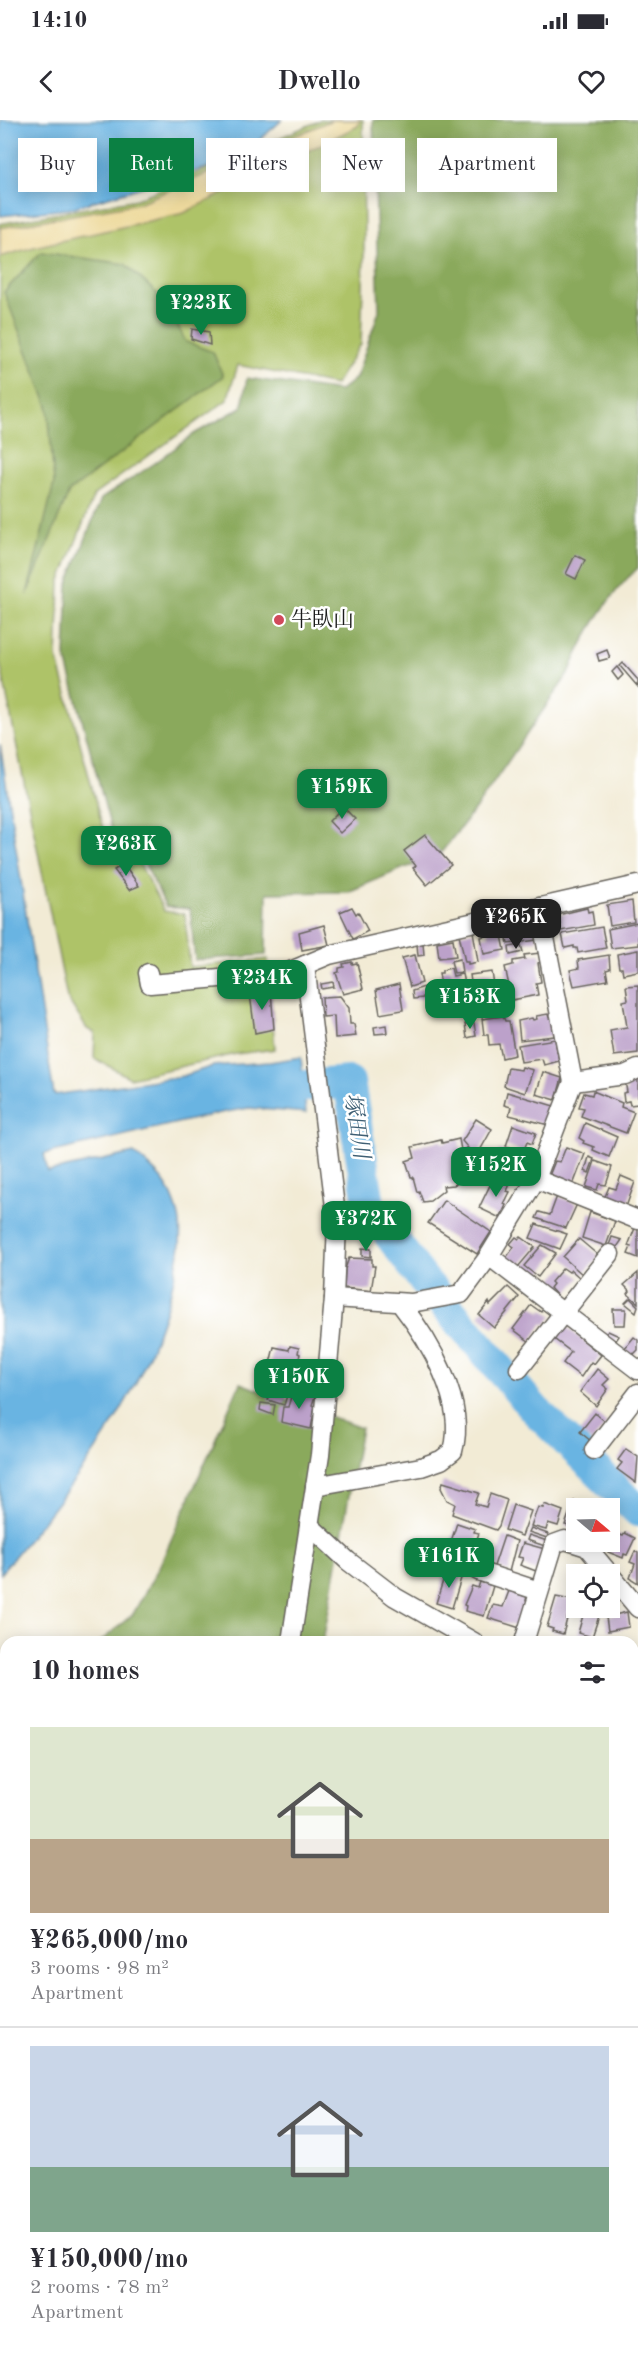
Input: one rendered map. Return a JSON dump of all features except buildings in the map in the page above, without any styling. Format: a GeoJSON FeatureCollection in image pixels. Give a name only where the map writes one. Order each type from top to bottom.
{"type":"FeatureCollection","features":[{"type":"Feature","properties":{"kind":"street"},"geometry":{"type":"LineString","coordinates":[[149,978],[202,989],[288,972],[329,955],[638,885]]}},
{"type":"Feature","properties":{"kind":"street"},"geometry":{"type":"LineString","coordinates":[[334,1298],[406,1303],[461,1294],[489,1256],[536,1179],[573,1082],[539,907]]}},
{"type":"Feature","properties":{"kind":"street"},"geometry":{"type":"LineString","coordinates":[[292,1636],[320,1455],[334,1298],[337,1223],[305,965]]}},
{"type":"Feature","properties":{"kind":"street"},"geometry":{"type":"LineString","coordinates":[[573,1082],[625,1075],[638,1069]]}},
{"type":"Feature","properties":{"kind":"street"},"geometry":{"type":"LineString","coordinates":[[536,1179],[638,1220]]}},
{"type":"Feature","properties":{"kind":"street"},"geometry":{"type":"LineString","coordinates":[[519,1369],[610,1254]]}},
{"type":"Feature","properties":{"kind":"street"},"geometry":{"type":"LineString","coordinates":[[489,1256],[638,1370]]}},
{"type":"Feature","properties":{"kind":"street"},"geometry":{"type":"LineString","coordinates":[[315,1486],[421,1467],[441,1460],[453,1452],[458,1436],[457,1420],[449,1392],[436,1358],[406,1303]]}},
{"type":"Feature","properties":{"kind":"street"},"geometry":{"type":"LineString","coordinates":[[594,1450],[638,1393]]}},
{"type":"Feature","properties":{"kind":"street"},"geometry":{"type":"LineString","coordinates":[[309,1525],[348,1561],[395,1597],[463,1636]]}},
{"type":"Feature","properties":{"kind":"street"},"geometry":{"type":"LineString","coordinates":[[526,1636],[554,1544],[565,1540],[587,1547],[638,1608]]}},
{"type":"Feature","properties":{"kind":"street"},"geometry":{"type":"LineString","coordinates":[[478,1571],[539,1591]]}},
{"type":"Feature","properties":{"kind":"green space"},"geometry":{"type":"Polygon","coordinates":[[[321,120],[363,120],[363,138],[321,138],[321,192],[364,192],[361,344],[335,385],[238,365],[227,400],[94,495],[60,583],[57,657],[106,840],[129,843],[164,911],[185,914],[190,967],[268,959],[275,1049],[236,1054],[130,1078],[94,1058],[95,1033],[87,1029],[67,998],[0,662],[0,224],[137,199],[153,192],[194,192],[194,175],[206,169],[206,192],[309,192],[309,138],[279,138],[321,120]]]}},
{"type":"Feature","properties":{"kind":"green space"},"geometry":{"type":"Polygon","coordinates":[[[373,120],[638,120],[638,568],[607,603],[582,645],[569,673],[476,808],[436,859],[404,868],[348,892],[267,893],[266,955],[195,960],[190,909],[166,907],[133,839],[112,833],[65,655],[68,584],[101,499],[194,434],[242,407],[247,378],[340,391],[356,378],[379,311],[375,192],[405,192],[405,138],[374,138],[373,120]]]}},
{"type":"Feature","properties":{"kind":"green space"},"geometry":{"type":"Polygon","coordinates":[[[41,252],[125,264],[165,301],[186,342],[213,352],[223,376],[69,492],[27,595],[54,483],[48,406],[4,292],[41,252]]]}},
{"type":"Feature","properties":{"kind":"green space"},"geometry":{"type":"Polygon","coordinates":[[[240,1383],[361,1428],[324,1636],[107,1636],[133,1614],[160,1565],[240,1383]]]}},
{"type":"Feature","properties":{"kind":"sand"},"geometry":{"type":"Polygon","coordinates":[[[332,120],[360,120],[358,126],[334,138],[321,138],[321,144],[309,150],[309,138],[290,138],[332,120]]]}},
{"type":"Feature","properties":{"kind":"sand"},"geometry":{"type":"Polygon","coordinates":[[[206,174],[206,192],[226,192],[184,213],[34,247],[0,257],[0,228],[139,203],[165,192],[194,192],[194,179],[206,174]]]}},
{"type":"Feature","properties":{"kind":"water"},"geometry":{"type":"Polygon","coordinates":[[[0,120],[282,120],[262,138],[206,138],[206,168],[194,172],[194,138],[109,138],[109,192],[125,192],[68,209],[0,216],[0,120]]]}},
{"type":"Feature","properties":{"kind":"water"},"geometry":{"type":"Polygon","coordinates":[[[0,744],[54,1095],[183,1076],[213,1066],[270,1062],[301,1057],[306,1113],[249,1108],[44,1154],[48,1172],[134,1153],[159,1176],[171,1193],[179,1219],[180,1244],[163,1319],[128,1398],[81,1472],[0,1574],[0,744]]]}},
{"type":"Feature","properties":{"kind":"waterway","name":"塚田川"},"geometry":{"type":"LineString","coordinates":[[262,1090],[349,1082],[370,1209],[422,1278],[535,1410],[638,1511]]}},
{"type":"Feature","properties":{"kind":"place","name":"牛臥山"},"geometry":{"type":"Point","coordinates":[279,620]}}]}
